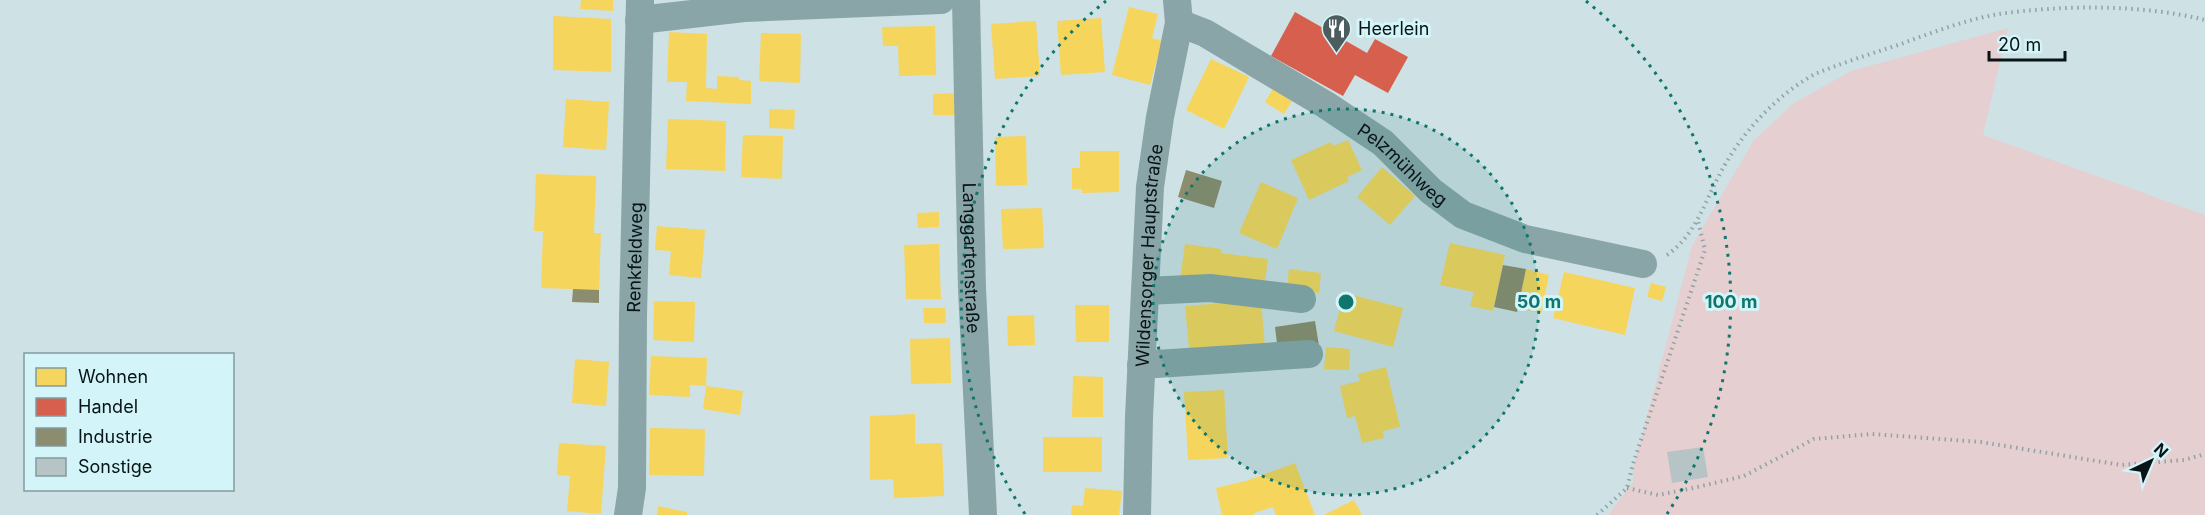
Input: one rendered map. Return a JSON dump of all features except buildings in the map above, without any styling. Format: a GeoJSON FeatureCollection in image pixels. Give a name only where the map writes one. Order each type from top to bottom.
{"type":"FeatureCollection","features":[{"type":"Feature","properties":{"kind":"street"},"geometry":{"type":"LineString","coordinates":[[640,10],[941,0]]}},
{"type":"Feature","properties":{"kind":"street","name":"Langgartenstraße"},"geometry":{"type":"LineString","coordinates":[[966,0],[972,289],[983,515]]}},
{"type":"Feature","properties":{"kind":"street","name":"Renkfeldweg"},"geometry":{"type":"LineString","coordinates":[[628,515],[632,488],[633,317],[640,10]]}},
{"type":"Feature","properties":{"kind":"street","name":"Pelzmühlweg"},"geometry":{"type":"LineString","coordinates":[[1178,11],[1205,33],[1326,105],[1383,143],[1431,191],[1463,215],[1525,239],[1642,264]]}},
{"type":"Feature","properties":{"kind":"street","name":"Wildensorger Hauptstraße"},"geometry":{"type":"LineString","coordinates":[[1137,515],[1141,365],[1150,187],[1178,11]]}},
{"type":"Feature","properties":{"kind":"street"},"geometry":{"type":"LineString","coordinates":[[1145,291],[1210,288],[1302,299]]}},
{"type":"Feature","properties":{"kind":"street"},"geometry":{"type":"LineString","coordinates":[[1141,365],[1309,354]]}},
{"type":"Feature","properties":{"kind":"path"},"geometry":{"type":"LineString","coordinates":[[1642,264],[1663,258],[1676,249],[1698,221],[1722,169],[1740,142],[1782,97],[1800,82],[1815,74],[1952,26],[1998,15],[2117,8],[2205,20]]}},
{"type":"Feature","properties":{"kind":"path"},"geometry":{"type":"LineString","coordinates":[[1597,515],[1627,488],[1705,250],[1698,221]]}},
{"type":"Feature","properties":{"kind":"path"},"geometry":{"type":"LineString","coordinates":[[1627,488],[1658,495],[1693,488],[1744,476],[1814,439],[1872,434],[1981,442],[2121,465],[2184,460],[2205,454]]}},
{"type":"Feature","properties":{"kind":"shaded area"},"geometry":{"type":"Polygon","coordinates":[[[2008,28],[1983,135],[2205,215],[2205,515],[1608,515],[1633,482],[1633,469],[1692,246],[1754,140],[1794,103],[1851,71],[2008,28]]]}},
{"type":"Feature","properties":{"kind":"place","name":"Heerlein"},"geometry":{"type":"Point","coordinates":[1337,54]}}]}
